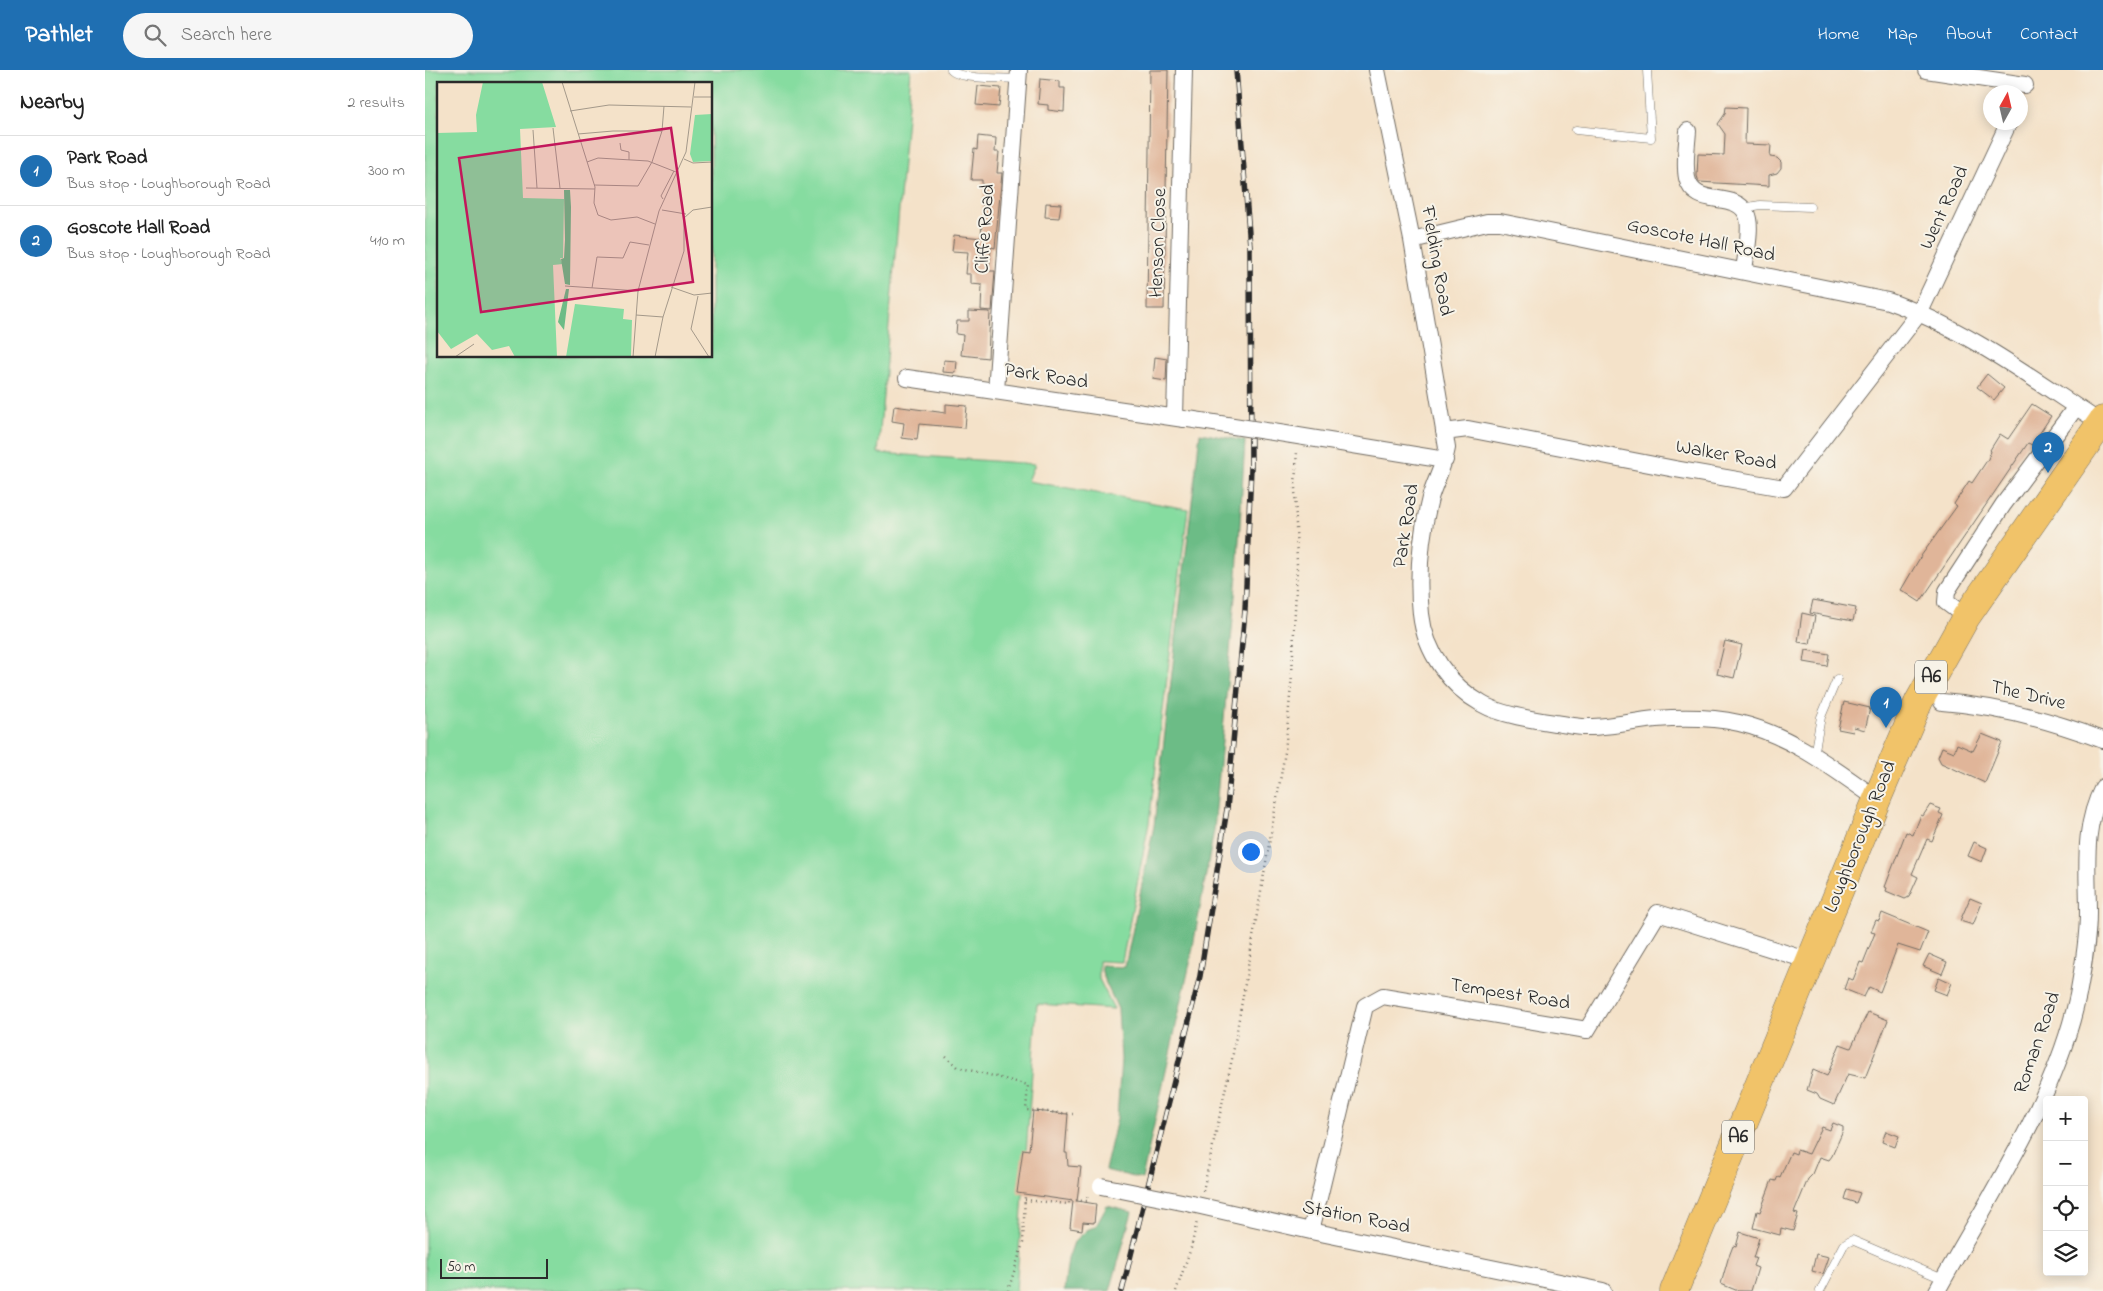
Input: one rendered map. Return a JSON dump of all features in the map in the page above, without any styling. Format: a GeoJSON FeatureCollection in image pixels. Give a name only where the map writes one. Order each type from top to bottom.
{"type":"FeatureCollection","features":[{"type":"Feature","properties":{"kind":"highway","name":"Loughborough Road"},"geometry":{"type":"LineString","coordinates":[[1677,1289],[1810,961],[1919,701],[1966,617],[2102,422]]}},
{"type":"Feature","properties":{"kind":"street","name":"Henson Close"},"geometry":{"type":"LineString","coordinates":[[1181,418],[1184,70]]}},
{"type":"Feature","properties":{"kind":"street","name":"Fielding Road"},"geometry":{"type":"LineString","coordinates":[[1377,70],[1412,240],[1447,448],[1445,460]]}},
{"type":"Feature","properties":{"kind":"street"},"geometry":{"type":"LineString","coordinates":[[1926,70],[2025,84]]}},
{"type":"Feature","properties":{"kind":"street","name":"Cliffe Road"},"geometry":{"type":"LineString","coordinates":[[996,391],[1018,75]]}},
{"type":"Feature","properties":{"kind":"street","name":"Went Road"},"geometry":{"type":"LineString","coordinates":[[1920,312],[2005,130]]}},
{"type":"Feature","properties":{"kind":"street"},"geometry":{"type":"LineString","coordinates":[[1688,131],[1686,172],[1691,188],[1699,195],[1731,202],[1742,208],[1747,215],[1749,225],[1744,271]]}},
{"type":"Feature","properties":{"kind":"street","name":"Goscote Hall Road"},"geometry":{"type":"LineString","coordinates":[[1412,240],[1487,222],[1500,222],[1888,301],[1920,312],[2001,357],[2102,422]]}},
{"type":"Feature","properties":{"kind":"street","name":"Walker Road"},"geometry":{"type":"LineString","coordinates":[[1443,432],[1468,429],[1784,488],[1920,312]]}},
{"type":"Feature","properties":{"kind":"street","name":"Park Road"},"geometry":{"type":"LineString","coordinates":[[907,378],[1295,435],[1445,460],[1437,475],[1430,499],[1419,573],[1421,616],[1439,664],[1458,686],[1483,705],[1532,720],[1588,728],[1657,719],[1703,718],[1739,723],[1777,736],[1814,755],[1877,799]]}},
{"type":"Feature","properties":{"kind":"street"},"geometry":{"type":"LineString","coordinates":[[1966,617],[1946,602],[1947,591],[2003,505],[2076,406]]}},
{"type":"Feature","properties":{"kind":"street","name":"The Drive"},"geometry":{"type":"LineString","coordinates":[[1942,702],[1996,708],[2033,716],[2103,740]]}},
{"type":"Feature","properties":{"kind":"street","name":"Roman Road"},"geometry":{"type":"LineString","coordinates":[[1940,1285],[2039,1108],[2065,1041],[2078,997],[2086,950],[2088,914],[2087,837],[2091,818],[2103,787]]}},
{"type":"Feature","properties":{"kind":"street","name":"Tempest Road"},"geometry":{"type":"LineString","coordinates":[[1311,1231],[1365,1006],[1383,996],[1587,1030],[1658,914],[1810,961]]}},
{"type":"Feature","properties":{"kind":"street","name":"Station Road"},"geometry":{"type":"LineString","coordinates":[[1095,1185],[1603,1291]]}},
{"type":"Feature","properties":{"kind":"lane"},"geometry":{"type":"LineString","coordinates":[[951,70],[954,74],[964,76],[1018,75]]}},
{"type":"Feature","properties":{"kind":"lane"},"geometry":{"type":"LineString","coordinates":[[1576,130],[1651,138],[1647,70]]}},
{"type":"Feature","properties":{"kind":"lane"},"geometry":{"type":"LineString","coordinates":[[1742,208],[1760,205],[1809,207]]}},
{"type":"Feature","properties":{"kind":"lane"},"geometry":{"type":"LineString","coordinates":[[1814,755],[1821,717],[1837,679]]}},
{"type":"Feature","properties":{"kind":"lane"},"geometry":{"type":"LineString","coordinates":[[1820,1291],[1844,1245],[1852,1240],[1940,1285]]}},
{"type":"Feature","properties":{"kind":"path"},"geometry":{"type":"LineString","coordinates":[[1176,1291],[1191,1248],[1196,1206],[1232,1060],[1285,752],[1292,674],[1297,567],[1295,435]]}},
{"type":"Feature","properties":{"kind":"path"},"geometry":{"type":"LineString","coordinates":[[945,1056],[958,1067],[1028,1085],[1026,1110],[1073,1114]]}},
{"type":"Feature","properties":{"kind":"path"},"geometry":{"type":"LineString","coordinates":[[1025,1200],[1069,1204],[1069,1200],[1087,1201],[1095,1185]]}},
{"type":"Feature","properties":{"kind":"path"},"geometry":{"type":"LineString","coordinates":[[1008,1291],[1023,1243],[1025,1194]]}},
{"type":"Feature","properties":{"kind":"green space"},"geometry":{"type":"Polygon","coordinates":[[[425,70],[911,70],[878,453],[1035,464],[1028,481],[1188,509],[1149,823],[1122,962],[1099,961],[1099,979],[1114,1009],[1037,1004],[1016,1291],[425,1291],[425,70]]]}},
{"type":"Feature","properties":{"kind":"green space"},"geometry":{"type":"Polygon","coordinates":[[[1200,433],[1245,441],[1237,574],[1214,830],[1190,963],[1142,1179],[1105,1170],[1117,1119],[1121,1059],[1118,1009],[1103,977],[1101,966],[1125,967],[1154,826],[1200,433]]]}},
{"type":"Feature","properties":{"kind":"green space"},"geometry":{"type":"Polygon","coordinates":[[[1107,1206],[1132,1212],[1110,1291],[1064,1291],[1068,1259],[1074,1242],[1087,1230],[1096,1226],[1107,1206]]]}},
{"type":"Feature","properties":{"kind":"building"},"geometry":{"type":"Polygon","coordinates":[[[1150,70],[1168,70],[1164,309],[1147,309],[1150,70]]]}},
{"type":"Feature","properties":{"kind":"building"},"geometry":{"type":"Polygon","coordinates":[[[1040,79],[1060,81],[1060,88],[1065,88],[1064,112],[1048,110],[1048,105],[1038,104],[1040,79]]]}},
{"type":"Feature","properties":{"kind":"building"},"geometry":{"type":"Polygon","coordinates":[[[978,86],[1001,88],[999,107],[976,105],[978,86]]]}},
{"type":"Feature","properties":{"kind":"building"},"geometry":{"type":"Polygon","coordinates":[[[1726,107],[1746,108],[1745,144],[1771,145],[1770,157],[1777,158],[1781,162],[1781,168],[1777,173],[1769,175],[1769,186],[1699,182],[1697,176],[1698,154],[1724,155],[1725,134],[1718,124],[1725,114],[1726,107]]]}},
{"type":"Feature","properties":{"kind":"building"},"geometry":{"type":"Polygon","coordinates":[[[978,136],[996,138],[995,152],[999,152],[997,173],[1002,173],[995,248],[991,247],[989,271],[995,271],[992,311],[981,310],[982,285],[971,284],[971,274],[966,274],[968,252],[952,251],[954,235],[981,238],[984,186],[982,185],[982,180],[971,180],[974,149],[977,150],[978,136]]]}},
{"type":"Feature","properties":{"kind":"building"},"geometry":{"type":"Polygon","coordinates":[[[1046,203],[1061,204],[1059,218],[1045,217],[1046,203]]]}},
{"type":"Feature","properties":{"kind":"building"},"geometry":{"type":"Polygon","coordinates":[[[969,311],[990,312],[988,358],[961,355],[963,335],[956,334],[957,321],[969,321],[969,311]]]}},
{"type":"Feature","properties":{"kind":"building"},"geometry":{"type":"Polygon","coordinates":[[[1155,357],[1167,359],[1166,381],[1153,379],[1155,357]]]}},
{"type":"Feature","properties":{"kind":"building"},"geometry":{"type":"Polygon","coordinates":[[[944,360],[957,361],[956,373],[943,372],[944,360]]]}},
{"type":"Feature","properties":{"kind":"building"},"geometry":{"type":"Polygon","coordinates":[[[1987,374],[2004,388],[1994,400],[1977,387],[1987,374]]]}},
{"type":"Feature","properties":{"kind":"building"},"geometry":{"type":"Polygon","coordinates":[[[946,404],[967,406],[965,428],[919,424],[917,440],[902,438],[904,423],[892,421],[894,406],[946,413],[946,404]]]}},
{"type":"Feature","properties":{"kind":"building"},"geometry":{"type":"Polygon","coordinates":[[[2032,404],[2051,416],[2032,445],[2028,443],[1920,602],[1901,590],[1921,556],[1957,506],[1954,504],[1969,481],[1972,483],[1988,459],[1990,450],[2000,434],[2008,439],[2032,404]]]}},
{"type":"Feature","properties":{"kind":"building"},"geometry":{"type":"Polygon","coordinates":[[[1813,600],[1856,608],[1853,621],[1810,613],[1813,600]]]}},
{"type":"Feature","properties":{"kind":"building"},"geometry":{"type":"Polygon","coordinates":[[[1802,613],[1815,616],[1810,644],[1798,642],[1802,613]]]}},
{"type":"Feature","properties":{"kind":"building"},"geometry":{"type":"Polygon","coordinates":[[[1725,641],[1742,645],[1734,678],[1717,674],[1725,641]]]}},
{"type":"Feature","properties":{"kind":"building"},"geometry":{"type":"Polygon","coordinates":[[[1806,650],[1829,654],[1827,666],[1804,662],[1806,650]]]}},
{"type":"Feature","properties":{"kind":"building"},"geometry":{"type":"Polygon","coordinates":[[[1844,702],[1870,708],[1865,730],[1854,727],[1853,732],[1838,729],[1844,702]]]}},
{"type":"Feature","properties":{"kind":"building"},"geometry":{"type":"Polygon","coordinates":[[[1982,734],[2002,742],[1985,783],[1941,763],[1938,757],[1942,747],[1954,752],[1957,744],[1973,751],[1982,734]]]}},
{"type":"Feature","properties":{"kind":"building"},"geometry":{"type":"Polygon","coordinates":[[[1930,805],[1941,809],[1939,813],[1943,815],[1932,841],[1927,839],[1912,874],[1918,877],[1909,897],[1905,899],[1886,891],[1887,888],[1885,887],[1906,832],[1913,835],[1921,815],[1923,816],[1930,805]]]}},
{"type":"Feature","properties":{"kind":"building"},"geometry":{"type":"Polygon","coordinates":[[[1974,842],[1987,848],[1982,862],[1968,856],[1974,842]]]}},
{"type":"Feature","properties":{"kind":"building"},"geometry":{"type":"Polygon","coordinates":[[[1970,898],[1982,903],[1973,925],[1960,921],[1970,898]]]}},
{"type":"Feature","properties":{"kind":"building"},"geometry":{"type":"Polygon","coordinates":[[[1882,913],[1928,932],[1920,952],[1898,945],[1880,992],[1869,987],[1864,997],[1844,989],[1848,978],[1853,980],[1860,962],[1863,963],[1875,933],[1871,932],[1876,920],[1879,921],[1882,913]]]}},
{"type":"Feature","properties":{"kind":"building"},"geometry":{"type":"Polygon","coordinates":[[[1929,954],[1947,962],[1942,974],[1923,966],[1929,954]]]}},
{"type":"Feature","properties":{"kind":"building"},"geometry":{"type":"Polygon","coordinates":[[[1939,977],[1952,983],[1947,995],[1934,990],[1939,977]]]}},
{"type":"Feature","properties":{"kind":"building"},"geometry":{"type":"Polygon","coordinates":[[[1868,1012],[1888,1020],[1865,1078],[1848,1074],[1834,1105],[1820,1099],[1817,1094],[1807,1090],[1813,1070],[1827,1076],[1840,1044],[1851,1048],[1868,1012]]]}},
{"type":"Feature","properties":{"kind":"building"},"geometry":{"type":"Polygon","coordinates":[[[1033,1111],[1068,1114],[1065,1153],[1067,1153],[1068,1166],[1081,1167],[1077,1201],[1096,1204],[1094,1223],[1083,1222],[1082,1230],[1070,1228],[1073,1201],[1017,1193],[1023,1149],[1029,1150],[1033,1111]]]}},
{"type":"Feature","properties":{"kind":"building"},"geometry":{"type":"Polygon","coordinates":[[[1833,1123],[1843,1127],[1843,1131],[1832,1156],[1829,1160],[1820,1157],[1813,1174],[1808,1179],[1794,1213],[1798,1214],[1793,1231],[1781,1228],[1780,1235],[1753,1228],[1757,1211],[1760,1212],[1772,1180],[1776,1181],[1778,1176],[1780,1177],[1791,1152],[1796,1154],[1797,1150],[1809,1154],[1822,1127],[1830,1130],[1833,1123]]]}},
{"type":"Feature","properties":{"kind":"building"},"geometry":{"type":"Polygon","coordinates":[[[1886,1131],[1899,1136],[1895,1147],[1882,1142],[1886,1131]]]}},
{"type":"Feature","properties":{"kind":"building"},"geometry":{"type":"Polygon","coordinates":[[[1847,1189],[1860,1193],[1856,1203],[1844,1199],[1847,1189]]]}},
{"type":"Feature","properties":{"kind":"building"},"geometry":{"type":"Polygon","coordinates":[[[1740,1232],[1759,1238],[1753,1258],[1756,1258],[1753,1266],[1758,1268],[1751,1291],[1738,1291],[1721,1284],[1728,1259],[1733,1246],[1736,1247],[1740,1232]]]}},
{"type":"Feature","properties":{"kind":"building"},"geometry":{"type":"Polygon","coordinates":[[[1816,1254],[1829,1257],[1823,1274],[1812,1271],[1816,1254]]]}},
{"type":"Feature","properties":{"kind":"railway"},"geometry":{"type":"LineString","coordinates":[[1122,1291],[1200,976],[1227,809],[1245,610],[1251,468],[1250,246],[1236,70]]}},
{"type":"Feature","properties":{"kind":"place","name":"Goscote Hall Road"},"geometry":{"type":"Point","coordinates":[2048,473]}},
{"type":"Feature","properties":{"kind":"place","name":"Park Road"},"geometry":{"type":"Point","coordinates":[1886,728]}}]}
